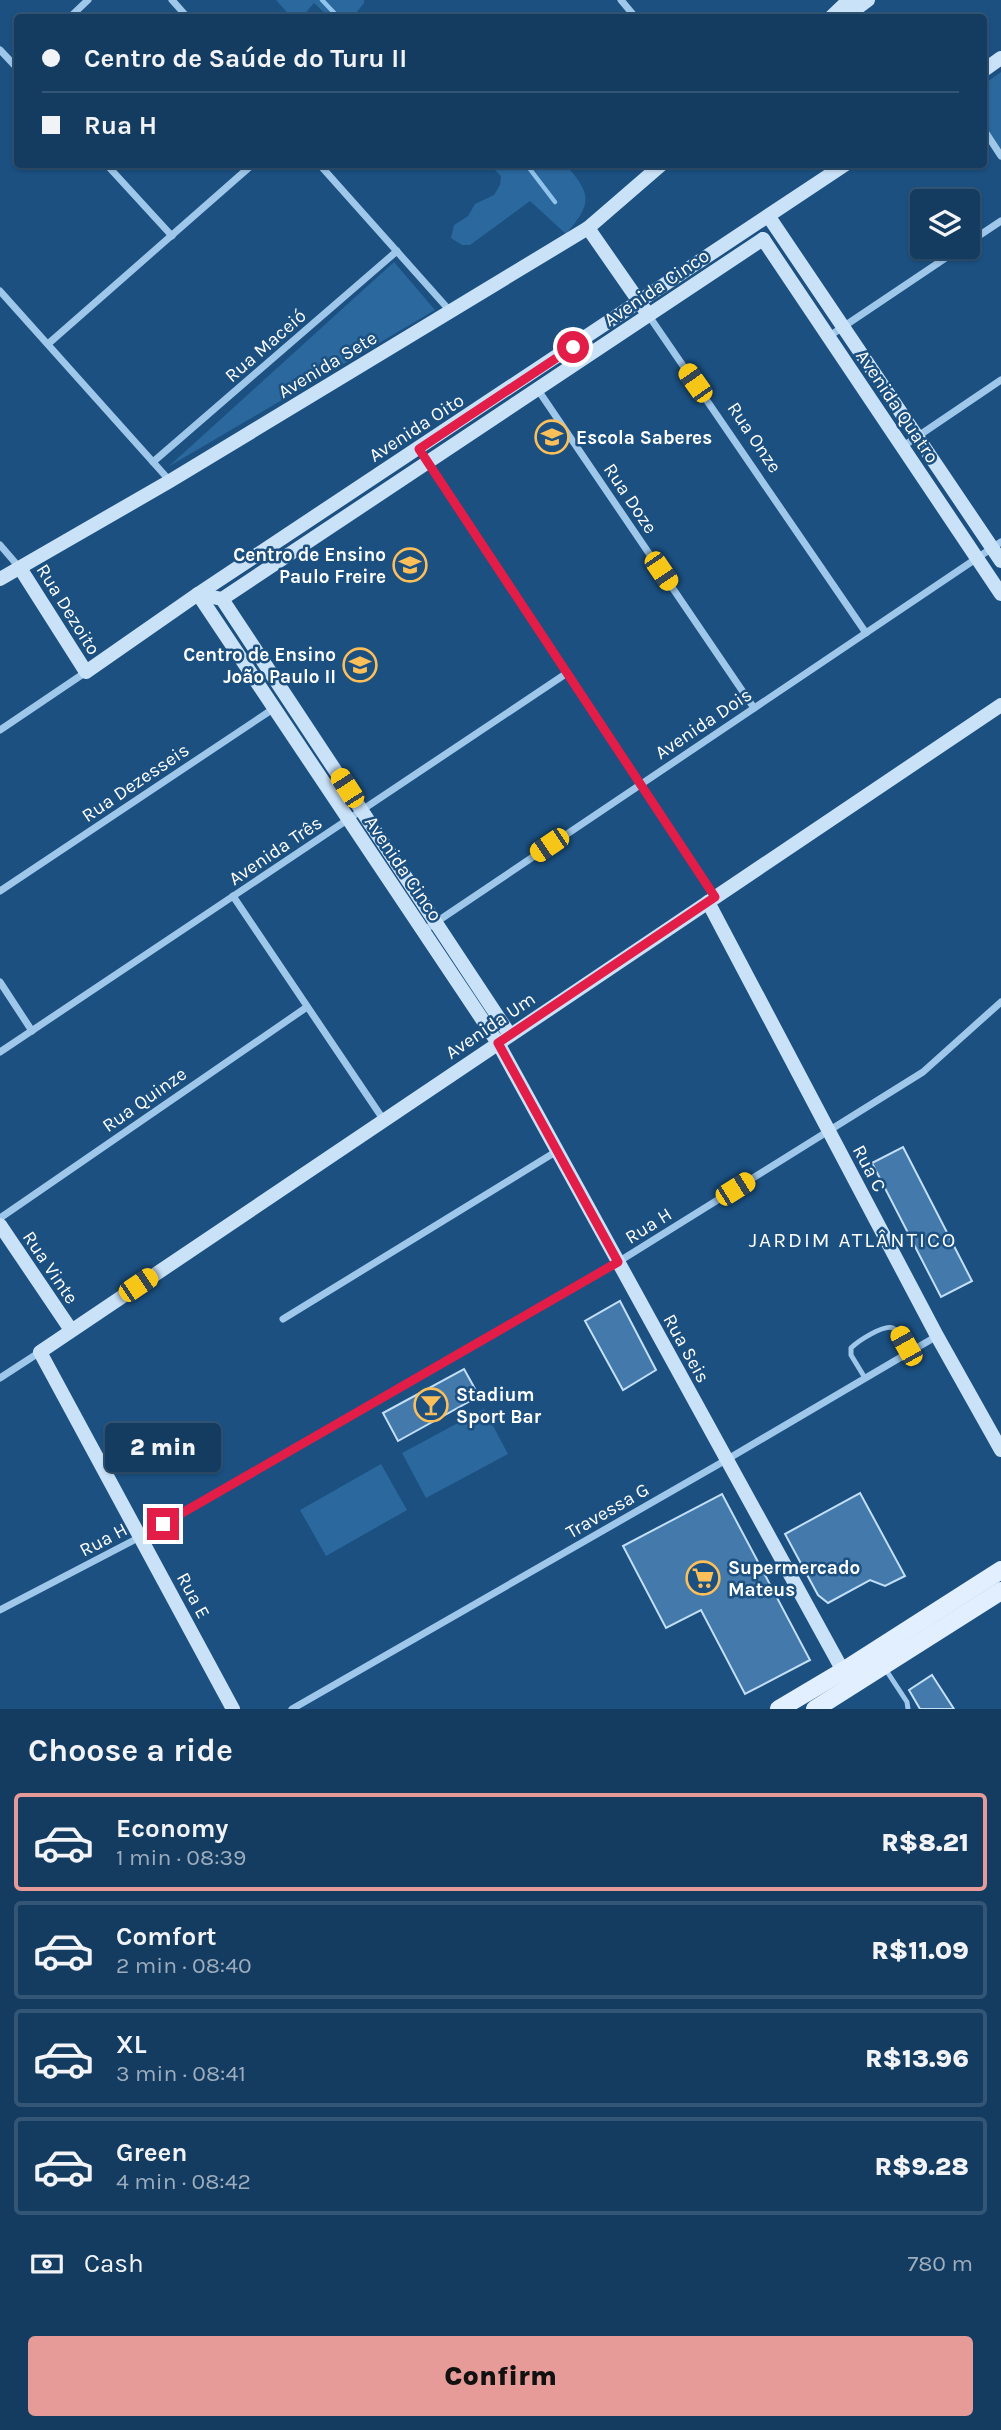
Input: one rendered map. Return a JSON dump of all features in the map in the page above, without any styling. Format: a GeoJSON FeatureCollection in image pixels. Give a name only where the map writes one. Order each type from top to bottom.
{"type":"FeatureCollection","features":[{"type":"Feature","properties":{"kind":"main road"},"geometry":{"type":"LineString","coordinates":[[779,1709],[1001,1570]]}},
{"type":"Feature","properties":{"kind":"main road"},"geometry":{"type":"LineString","coordinates":[[825,1707],[1001,1591]]}},
{"type":"Feature","properties":{"kind":"street"},"geometry":{"type":"LineString","coordinates":[[73,14],[88,0]]}},
{"type":"Feature","properties":{"kind":"street"},"geometry":{"type":"LineString","coordinates":[[172,0],[184,14]]}},
{"type":"Feature","properties":{"kind":"street"},"geometry":{"type":"LineString","coordinates":[[621,0],[633,14]]}},
{"type":"Feature","properties":{"kind":"street"},"geometry":{"type":"LineString","coordinates":[[834,14],[849,0]]}},
{"type":"Feature","properties":{"kind":"street"},"geometry":{"type":"LineString","coordinates":[[849,14],[868,0]]}},
{"type":"Feature","properties":{"kind":"street"},"geometry":{"type":"LineString","coordinates":[[0,50],[14,65]]}},
{"type":"Feature","properties":{"kind":"street"},"geometry":{"type":"LineString","coordinates":[[987,135],[1001,156]]}},
{"type":"Feature","properties":{"kind":"street"},"geometry":{"type":"LineString","coordinates":[[110,168],[172,236]]}},
{"type":"Feature","properties":{"kind":"street"},"geometry":{"type":"LineString","coordinates":[[48,344],[248,168]]}},
{"type":"Feature","properties":{"kind":"street"},"geometry":{"type":"LineString","coordinates":[[323,168],[451,313]]}},
{"type":"Feature","properties":{"kind":"street","name":"Avenida Sete"},"geometry":{"type":"LineString","coordinates":[[0,579],[170,481],[588,228],[657,168]]}},
{"type":"Feature","properties":{"kind":"street","name":"Avenida Oito"},"geometry":{"type":"LineString","coordinates":[[86,672],[198,594],[769,217],[837,168]]}},
{"type":"Feature","properties":{"kind":"street"},"geometry":{"type":"LineString","coordinates":[[762,239],[769,217]]}},
{"type":"Feature","properties":{"kind":"street","name":"Avenida Quatro"},"geometry":{"type":"LineString","coordinates":[[769,217],[917,436],[996,545],[1001,561]]}},
{"type":"Feature","properties":{"kind":"street"},"geometry":{"type":"LineString","coordinates":[[980,235],[1001,221]]}},
{"type":"Feature","properties":{"kind":"street","name":"Rua Onze"},"geometry":{"type":"LineString","coordinates":[[588,228],[866,633]]}},
{"type":"Feature","properties":{"kind":"street","name":"Avenida Quatro"},"geometry":{"type":"LineString","coordinates":[[762,239],[1001,594]]}},
{"type":"Feature","properties":{"kind":"street","name":"Avenida Cinco"},"geometry":{"type":"LineString","coordinates":[[429,926],[362,811],[222,599],[762,239]]}},
{"type":"Feature","properties":{"kind":"street","name":"Rua Maceió"},"geometry":{"type":"LineString","coordinates":[[153,462],[397,251]]}},
{"type":"Feature","properties":{"kind":"street"},"geometry":{"type":"LineString","coordinates":[[828,337],[944,259]]}},
{"type":"Feature","properties":{"kind":"street"},"geometry":{"type":"LineString","coordinates":[[0,291],[170,481]]}},
{"type":"Feature","properties":{"kind":"street","name":"Rua Doze"},"geometry":{"type":"LineString","coordinates":[[528,376],[754,708]]}},
{"type":"Feature","properties":{"kind":"street"},"geometry":{"type":"LineString","coordinates":[[902,447],[1001,380]]}},
{"type":"Feature","properties":{"kind":"street"},"geometry":{"type":"LineString","coordinates":[[419,449],[641,784],[711,900]]}},
{"type":"Feature","properties":{"kind":"street"},"geometry":{"type":"LineString","coordinates":[[0,545],[20,568]]}},
{"type":"Feature","properties":{"kind":"street","name":"Avenida Dois"},"geometry":{"type":"LineString","coordinates":[[429,926],[996,545]]}},
{"type":"Feature","properties":{"kind":"street","name":"Rua Dezoito"},"geometry":{"type":"LineString","coordinates":[[20,568],[86,672]]}},
{"type":"Feature","properties":{"kind":"street"},"geometry":{"type":"LineString","coordinates":[[198,594],[222,599]]}},
{"type":"Feature","properties":{"kind":"street","name":"Avenida Cinco"},"geometry":{"type":"LineString","coordinates":[[198,594],[349,819],[429,926],[504,1039]]}},
{"type":"Feature","properties":{"kind":"street"},"geometry":{"type":"LineString","coordinates":[[0,730],[86,672]]}},
{"type":"Feature","properties":{"kind":"street","name":"Avenida Três"},"geometry":{"type":"LineString","coordinates":[[0,1052],[567,673]]}},
{"type":"Feature","properties":{"kind":"street","name":"Rua Dezesseis"},"geometry":{"type":"LineString","coordinates":[[0,891],[288,699]]}},
{"type":"Feature","properties":{"kind":"street","name":"Avenida Um"},"geometry":{"type":"LineString","coordinates":[[0,1378],[1001,705]]}},
{"type":"Feature","properties":{"kind":"street"},"geometry":{"type":"LineString","coordinates":[[233,896],[383,1119]]}},
{"type":"Feature","properties":{"kind":"street","name":"Rua C"},"geometry":{"type":"LineString","coordinates":[[711,900],[828,1130],[1001,1450]]}},
{"type":"Feature","properties":{"kind":"street"},"geometry":{"type":"LineString","coordinates":[[0,982],[32,1031]]}},
{"type":"Feature","properties":{"kind":"street","name":"Rua H"},"geometry":{"type":"LineString","coordinates":[[0,1610],[140,1537],[618,1262],[923,1072],[1001,1002]]}},
{"type":"Feature","properties":{"kind":"street","name":"Rua Quinze"},"geometry":{"type":"LineString","coordinates":[[0,1218],[307,1007]]}},
{"type":"Feature","properties":{"kind":"street","name":"Rua Seis"},"geometry":{"type":"LineString","coordinates":[[504,1039],[557,1151],[843,1671]]}},
{"type":"Feature","properties":{"kind":"street"},"geometry":{"type":"LineString","coordinates":[[283,1320],[557,1151]]}},
{"type":"Feature","properties":{"kind":"street","name":"Rua Vinte"},"geometry":{"type":"LineString","coordinates":[[0,1225],[71,1330]]}},
{"type":"Feature","properties":{"kind":"street","name":"Travessa G"},"geometry":{"type":"LineString","coordinates":[[292,1709],[726,1461],[937,1336]]}},
{"type":"Feature","properties":{"kind":"street","name":"Rua E"},"geometry":{"type":"LineString","coordinates":[[40,1352],[233,1709]]}},
{"type":"Feature","properties":{"kind":"lane"},"geometry":{"type":"LineString","coordinates":[[865,1378],[851,1355],[851,1348],[857,1343],[886,1327],[892,1327],[897,1330],[909,1352]]}},
{"type":"Feature","properties":{"kind":"lane"},"geometry":{"type":"LineString","coordinates":[[884,1667],[907,1702],[908,1709]]}},
{"type":"Feature","properties":{"kind":"shaded area"},"geometry":{"type":"Polygon","coordinates":[[[276,0],[364,0],[357,14],[326,14],[314,3],[305,14],[288,14],[276,0]]]}},
{"type":"Feature","properties":{"kind":"shaded area"},"geometry":{"type":"Polygon","coordinates":[[[1001,72],[1001,150],[987,129],[987,82],[1001,72]]]}},
{"type":"Feature","properties":{"kind":"shaded area"},"geometry":{"type":"Polygon","coordinates":[[[493,168],[568,168],[581,184],[586,199],[581,214],[566,234],[530,201],[470,245],[462,245],[451,238],[454,225],[468,216],[475,204],[494,195],[500,185],[501,176],[493,168]]]}},
{"type":"Feature","properties":{"kind":"shaded area"},"geometry":{"type":"Polygon","coordinates":[[[394,262],[435,310],[168,467],[394,262]]]}},
{"type":"Feature","properties":{"kind":"shaded area"},"geometry":{"type":"Polygon","coordinates":[[[484,1409],[508,1454],[426,1498],[402,1453],[484,1409]]]}},
{"type":"Feature","properties":{"kind":"shaded area"},"geometry":{"type":"Polygon","coordinates":[[[381,1464],[407,1510],[326,1556],[300,1510],[381,1464]]]}},
{"type":"Feature","properties":{"kind":"building"},"geometry":{"type":"Polygon","coordinates":[[[903,1147],[972,1281],[941,1297],[872,1163],[903,1147]]]}},
{"type":"Feature","properties":{"kind":"building"},"geometry":{"type":"Polygon","coordinates":[[[620,1301],[656,1370],[623,1390],[585,1321],[620,1301]]]}},
{"type":"Feature","properties":{"kind":"building","name":"Stadium Sport Bar"},"geometry":{"type":"Polygon","coordinates":[[[464,1369],[479,1396],[398,1441],[383,1413],[464,1369]]]}},
{"type":"Feature","properties":{"kind":"building"},"geometry":{"type":"Polygon","coordinates":[[[860,1493],[905,1576],[885,1586],[870,1580],[828,1603],[818,1595],[785,1534],[860,1493]]]}},
{"type":"Feature","properties":{"kind":"building","name":"Supermercado Mateus"},"geometry":{"type":"Polygon","coordinates":[[[722,1494],[810,1660],[745,1694],[701,1610],[666,1628],[623,1546],[722,1494]]]}},
{"type":"Feature","properties":{"kind":"building"},"geometry":{"type":"Polygon","coordinates":[[[932,1675],[954,1709],[920,1709],[909,1690],[932,1675]]]}},
{"type":"Feature","properties":{"kind":"waterway"},"geometry":{"type":"LineString","coordinates":[[322,0],[335,14]]}},
{"type":"Feature","properties":{"kind":"waterway"},"geometry":{"type":"LineString","coordinates":[[529,168],[555,202]]}},
{"type":"Feature","properties":{"kind":"place","name":"Escola Saberes"},"geometry":{"type":"Point","coordinates":[552,437]}},
{"type":"Feature","properties":{"kind":"place","name":"Centro de Ensino Paulo Freire"},"geometry":{"type":"Point","coordinates":[410,565]}},
{"type":"Feature","properties":{"kind":"place","name":"Centro de Ensino João Paulo II"},"geometry":{"type":"Point","coordinates":[360,665]}},
{"type":"Feature","properties":{"kind":"place","name":"Stadium Sport Bar"},"geometry":{"type":"Point","coordinates":[431,1405]}},
{"type":"Feature","properties":{"kind":"place","name":"Supermercado Mateus"},"geometry":{"type":"Point","coordinates":[703,1578]}},
{"type":"Feature","properties":{"kind":"district","name":"JARDIM ATLÂNTICO"},"geometry":{"type":"Point","coordinates":[853,1240]}},
{"type":"Feature","properties":{"kind":"route"},"geometry":{"type":"LineString","coordinates":[[163,1524],[618,1262],[498,1043],[715,897],[419,449],[573,347]]}}]}
